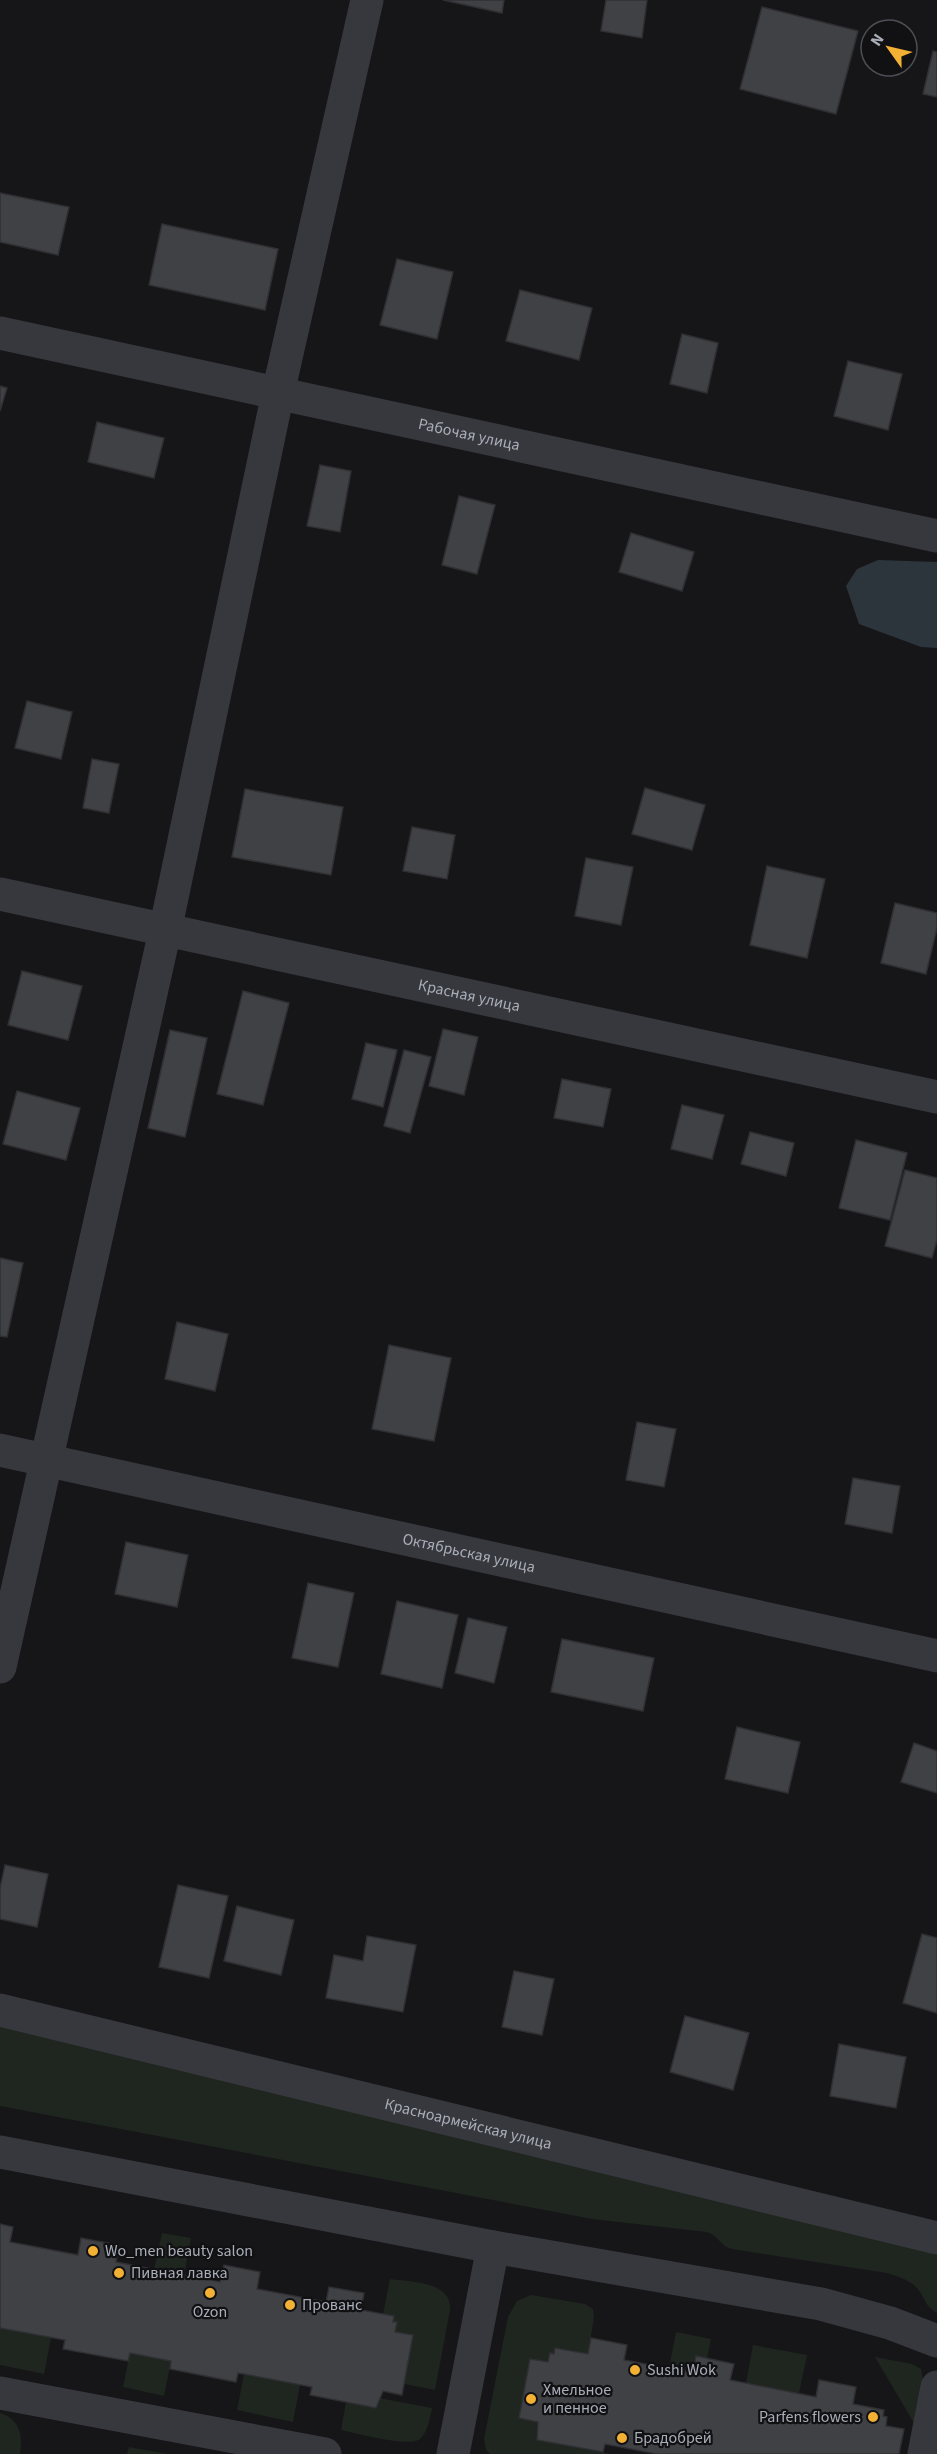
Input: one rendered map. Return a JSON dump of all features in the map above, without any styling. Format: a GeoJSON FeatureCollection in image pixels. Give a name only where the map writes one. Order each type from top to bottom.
{"type":"FeatureCollection","features":[{"type":"Feature","properties":{"kind":"street"},"geometry":{"type":"LineString","coordinates":[[0,1667],[165,931],[278,393],[367,0]]}},
{"type":"Feature","properties":{"kind":"street","name":"Рабочая улица"},"geometry":{"type":"LineString","coordinates":[[0,333],[937,536]]}},
{"type":"Feature","properties":{"kind":"street","name":"Красная улица"},"geometry":{"type":"LineString","coordinates":[[0,894],[937,1097]]}},
{"type":"Feature","properties":{"kind":"street","name":"Октябрьская улица"},"geometry":{"type":"LineString","coordinates":[[0,1450],[937,1656]]}},
{"type":"Feature","properties":{"kind":"street","name":"Красноармейская улица"},"geometry":{"type":"LineString","coordinates":[[0,2010],[937,2238]]}},
{"type":"Feature","properties":{"kind":"street"},"geometry":{"type":"LineString","coordinates":[[0,2152],[494,2247],[821,2304],[890,2323],[937,2341]]}},
{"type":"Feature","properties":{"kind":"street"},"geometry":{"type":"LineString","coordinates":[[453,2454],[494,2247]]}},
{"type":"Feature","properties":{"kind":"street"},"geometry":{"type":"LineString","coordinates":[[924,2454],[937,2387]]}},
{"type":"Feature","properties":{"kind":"street"},"geometry":{"type":"LineString","coordinates":[[0,2393],[325,2454]]}},
{"type":"Feature","properties":{"kind":"shaded area"},"geometry":{"type":"Polygon","coordinates":[[[878,560],[937,562],[937,648],[921,647],[859,624],[846,586],[857,569],[878,560]]]}},
{"type":"Feature","properties":{"kind":"shaded area"},"geometry":{"type":"Polygon","coordinates":[[[0,2010],[937,2238],[937,2313],[929,2307],[921,2293],[909,2281],[887,2273],[732,2249],[707,2232],[592,2219],[0,2106],[0,2010]]]}},
{"type":"Feature","properties":{"kind":"shaded area"},"geometry":{"type":"Polygon","coordinates":[[[162,2233],[191,2238],[184,2275],[154,2269],[162,2233]]]}},
{"type":"Feature","properties":{"kind":"shaded area"},"geometry":{"type":"Polygon","coordinates":[[[390,2279],[429,2285],[444,2293],[449,2300],[450,2310],[435,2390],[404,2384],[413,2336],[395,2332],[397,2323],[393,2322],[394,2316],[383,2314],[390,2279]]]}},
{"type":"Feature","properties":{"kind":"shaded area"},"geometry":{"type":"Polygon","coordinates":[[[531,2295],[585,2304],[593,2309],[594,2317],[588,2354],[550,2353],[548,2362],[530,2359],[519,2418],[538,2422],[538,2440],[610,2454],[490,2454],[486,2450],[484,2439],[508,2317],[517,2301],[531,2295]]]}},
{"type":"Feature","properties":{"kind":"shaded area"},"geometry":{"type":"Polygon","coordinates":[[[0,2328],[51,2338],[44,2374],[0,2365],[0,2328]]]}},
{"type":"Feature","properties":{"kind":"shaded area"},"geometry":{"type":"Polygon","coordinates":[[[676,2332],[711,2339],[707,2358],[696,2357],[693,2373],[669,2368],[676,2332]]]}},
{"type":"Feature","properties":{"kind":"shaded area"},"geometry":{"type":"Polygon","coordinates":[[[753,2345],[807,2355],[799,2393],[746,2383],[753,2345]]]}},
{"type":"Feature","properties":{"kind":"shaded area"},"geometry":{"type":"Polygon","coordinates":[[[130,2353],[171,2361],[164,2396],[123,2387],[130,2353]]]}},
{"type":"Feature","properties":{"kind":"shaded area"},"geometry":{"type":"Polygon","coordinates":[[[875,2357],[912,2364],[921,2369],[923,2379],[914,2423],[875,2357]]]}},
{"type":"Feature","properties":{"kind":"shaded area"},"geometry":{"type":"Polygon","coordinates":[[[244,2374],[300,2385],[293,2422],[237,2410],[244,2374]]]}},
{"type":"Feature","properties":{"kind":"shaded area"},"geometry":{"type":"Polygon","coordinates":[[[379,2398],[432,2408],[423,2436],[414,2441],[405,2442],[341,2430],[346,2402],[379,2398]]]}},
{"type":"Feature","properties":{"kind":"shaded area"},"geometry":{"type":"Polygon","coordinates":[[[0,2413],[12,2420],[19,2429],[20,2454],[0,2454],[0,2413]]]}},
{"type":"Feature","properties":{"kind":"shaded area"},"geometry":{"type":"Polygon","coordinates":[[[129,2447],[168,2454],[127,2454],[129,2447]]]}},
{"type":"Feature","properties":{"kind":"building"},"geometry":{"type":"Polygon","coordinates":[[[443,0],[504,0],[502,13],[443,0]]]}},
{"type":"Feature","properties":{"kind":"building"},"geometry":{"type":"Polygon","coordinates":[[[606,0],[647,0],[642,38],[601,31],[606,0]]]}},
{"type":"Feature","properties":{"kind":"building"},"geometry":{"type":"Polygon","coordinates":[[[762,7],[858,31],[836,114],[740,89],[762,7]]]}},
{"type":"Feature","properties":{"kind":"building"},"geometry":{"type":"Polygon","coordinates":[[[933,51],[937,52],[937,97],[923,94],[933,51]]]}},
{"type":"Feature","properties":{"kind":"building"},"geometry":{"type":"Polygon","coordinates":[[[0,193],[69,207],[58,255],[0,242],[0,193]]]}},
{"type":"Feature","properties":{"kind":"building"},"geometry":{"type":"Polygon","coordinates":[[[162,224],[278,249],[265,310],[149,285],[162,224]]]}},
{"type":"Feature","properties":{"kind":"building"},"geometry":{"type":"Polygon","coordinates":[[[397,259],[453,272],[437,339],[380,325],[397,259]]]}},
{"type":"Feature","properties":{"kind":"building"},"geometry":{"type":"Polygon","coordinates":[[[520,290],[592,308],[579,360],[506,341],[520,290]]]}},
{"type":"Feature","properties":{"kind":"building"},"geometry":{"type":"Polygon","coordinates":[[[682,334],[718,343],[707,393],[670,384],[682,334]]]}},
{"type":"Feature","properties":{"kind":"building"},"geometry":{"type":"Polygon","coordinates":[[[848,361],[902,374],[888,430],[834,416],[848,361]]]}},
{"type":"Feature","properties":{"kind":"building"},"geometry":{"type":"Polygon","coordinates":[[[0,386],[7,388],[0,411],[0,386]]]}},
{"type":"Feature","properties":{"kind":"building"},"geometry":{"type":"Polygon","coordinates":[[[97,422],[164,438],[154,478],[88,462],[97,422]]]}},
{"type":"Feature","properties":{"kind":"building"},"geometry":{"type":"Polygon","coordinates":[[[320,465],[351,471],[340,532],[307,526],[320,465]]]}},
{"type":"Feature","properties":{"kind":"building"},"geometry":{"type":"Polygon","coordinates":[[[459,496],[495,505],[477,574],[442,565],[459,496]]]}},
{"type":"Feature","properties":{"kind":"building"},"geometry":{"type":"Polygon","coordinates":[[[631,533],[694,552],[682,591],[619,572],[631,533]]]}},
{"type":"Feature","properties":{"kind":"building"},"geometry":{"type":"Polygon","coordinates":[[[27,701],[72,712],[61,759],[15,748],[27,701]]]}},
{"type":"Feature","properties":{"kind":"building"},"geometry":{"type":"Polygon","coordinates":[[[92,759],[119,764],[109,813],[83,808],[92,759]]]}},
{"type":"Feature","properties":{"kind":"building"},"geometry":{"type":"Polygon","coordinates":[[[645,788],[705,805],[692,850],[632,834],[645,788]]]}},
{"type":"Feature","properties":{"kind":"building"},"geometry":{"type":"Polygon","coordinates":[[[245,789],[343,807],[331,875],[232,857],[245,789]]]}},
{"type":"Feature","properties":{"kind":"building"},"geometry":{"type":"Polygon","coordinates":[[[412,827],[455,835],[447,879],[403,871],[412,827]]]}},
{"type":"Feature","properties":{"kind":"building"},"geometry":{"type":"Polygon","coordinates":[[[586,858],[633,867],[621,925],[575,916],[586,858]]]}},
{"type":"Feature","properties":{"kind":"building"},"geometry":{"type":"Polygon","coordinates":[[[767,866],[825,879],[807,958],[750,945],[767,866]]]}},
{"type":"Feature","properties":{"kind":"building"},"geometry":{"type":"Polygon","coordinates":[[[895,903],[937,913],[937,928],[926,974],[881,963],[895,903]]]}},
{"type":"Feature","properties":{"kind":"building"},"geometry":{"type":"Polygon","coordinates":[[[22,971],[82,986],[68,1040],[8,1025],[22,971]]]}},
{"type":"Feature","properties":{"kind":"building"},"geometry":{"type":"Polygon","coordinates":[[[243,991],[289,1003],[263,1105],[217,1094],[243,991]]]}},
{"type":"Feature","properties":{"kind":"building"},"geometry":{"type":"Polygon","coordinates":[[[443,1029],[478,1037],[464,1095],[429,1086],[443,1029]]]}},
{"type":"Feature","properties":{"kind":"building"},"geometry":{"type":"Polygon","coordinates":[[[170,1030],[207,1038],[185,1137],[148,1128],[170,1030]]]}},
{"type":"Feature","properties":{"kind":"building"},"geometry":{"type":"Polygon","coordinates":[[[366,1043],[397,1050],[383,1107],[352,1099],[366,1043]]]}},
{"type":"Feature","properties":{"kind":"building"},"geometry":{"type":"Polygon","coordinates":[[[404,1050],[431,1057],[410,1133],[384,1126],[404,1050]]]}},
{"type":"Feature","properties":{"kind":"building"},"geometry":{"type":"Polygon","coordinates":[[[562,1079],[611,1089],[603,1127],[554,1118],[562,1079]]]}},
{"type":"Feature","properties":{"kind":"building"},"geometry":{"type":"Polygon","coordinates":[[[17,1091],[80,1108],[66,1160],[3,1144],[17,1091]]]}},
{"type":"Feature","properties":{"kind":"building"},"geometry":{"type":"Polygon","coordinates":[[[682,1105],[724,1115],[712,1159],[671,1149],[682,1105]]]}},
{"type":"Feature","properties":{"kind":"building"},"geometry":{"type":"Polygon","coordinates":[[[750,1132],[794,1143],[786,1176],[741,1164],[750,1132]]]}},
{"type":"Feature","properties":{"kind":"building"},"geometry":{"type":"Polygon","coordinates":[[[856,1140],[907,1153],[890,1220],[839,1208],[856,1140]]]}},
{"type":"Feature","properties":{"kind":"building"},"geometry":{"type":"Polygon","coordinates":[[[905,1170],[937,1178],[937,1240],[932,1258],[885,1246],[905,1170]]]}},
{"type":"Feature","properties":{"kind":"building"},"geometry":{"type":"Polygon","coordinates":[[[0,1258],[23,1263],[7,1337],[0,1336],[0,1258]]]}},
{"type":"Feature","properties":{"kind":"building"},"geometry":{"type":"Polygon","coordinates":[[[177,1322],[228,1334],[215,1391],[165,1379],[177,1322]]]}},
{"type":"Feature","properties":{"kind":"building"},"geometry":{"type":"Polygon","coordinates":[[[389,1345],[451,1358],[434,1441],[372,1429],[389,1345]]]}},
{"type":"Feature","properties":{"kind":"building"},"geometry":{"type":"Polygon","coordinates":[[[637,1422],[676,1429],[664,1487],[626,1480],[637,1422]]]}},
{"type":"Feature","properties":{"kind":"building"},"geometry":{"type":"Polygon","coordinates":[[[853,1478],[900,1486],[892,1533],[845,1524],[853,1478]]]}},
{"type":"Feature","properties":{"kind":"building"},"geometry":{"type":"Polygon","coordinates":[[[126,1542],[188,1555],[177,1607],[115,1594],[126,1542]]]}},
{"type":"Feature","properties":{"kind":"building"},"geometry":{"type":"Polygon","coordinates":[[[308,1583],[354,1593],[338,1667],[292,1658],[308,1583]]]}},
{"type":"Feature","properties":{"kind":"building"},"geometry":{"type":"Polygon","coordinates":[[[397,1601],[458,1615],[442,1688],[381,1674],[397,1601]]]}},
{"type":"Feature","properties":{"kind":"building"},"geometry":{"type":"Polygon","coordinates":[[[468,1618],[507,1627],[494,1683],[455,1673],[468,1618]]]}},
{"type":"Feature","properties":{"kind":"building"},"geometry":{"type":"Polygon","coordinates":[[[562,1639],[654,1658],[643,1711],[551,1692],[562,1639]]]}},
{"type":"Feature","properties":{"kind":"building"},"geometry":{"type":"Polygon","coordinates":[[[737,1727],[800,1742],[788,1793],[725,1779],[737,1727]]]}},
{"type":"Feature","properties":{"kind":"building"},"geometry":{"type":"Polygon","coordinates":[[[914,1743],[937,1751],[937,1793],[901,1782],[914,1743]]]}},
{"type":"Feature","properties":{"kind":"building"},"geometry":{"type":"Polygon","coordinates":[[[5,1865],[48,1874],[37,1927],[0,1919],[0,1888],[5,1865]]]}},
{"type":"Feature","properties":{"kind":"building"},"geometry":{"type":"Polygon","coordinates":[[[178,1885],[228,1896],[209,1978],[159,1967],[178,1885]]]}},
{"type":"Feature","properties":{"kind":"building"},"geometry":{"type":"Polygon","coordinates":[[[237,1906],[294,1920],[281,1975],[224,1961],[237,1906]]]}},
{"type":"Feature","properties":{"kind":"building"},"geometry":{"type":"Polygon","coordinates":[[[922,1934],[937,1938],[937,2013],[903,2003],[922,1934]]]}},
{"type":"Feature","properties":{"kind":"building"},"geometry":{"type":"Polygon","coordinates":[[[367,1936],[416,1945],[403,2012],[326,1998],[334,1955],[363,1961],[367,1936]]]}},
{"type":"Feature","properties":{"kind":"building"},"geometry":{"type":"Polygon","coordinates":[[[514,1971],[554,1979],[542,2035],[502,2027],[514,1971]]]}},
{"type":"Feature","properties":{"kind":"building"},"geometry":{"type":"Polygon","coordinates":[[[685,2016],[749,2033],[733,2090],[670,2072],[685,2016]]]}},
{"type":"Feature","properties":{"kind":"building"},"geometry":{"type":"Polygon","coordinates":[[[839,2044],[906,2057],[896,2108],[830,2096],[839,2044]]]}},
{"type":"Feature","properties":{"kind":"building"},"geometry":{"type":"Polygon","coordinates":[[[0,2224],[13,2227],[10,2242],[78,2255],[81,2238],[119,2245],[116,2262],[220,2282],[224,2265],[260,2272],[257,2289],[326,2302],[329,2287],[364,2293],[361,2310],[394,2316],[393,2322],[397,2322],[395,2332],[413,2335],[402,2395],[383,2391],[376,2408],[310,2395],[312,2387],[244,2374],[238,2373],[236,2382],[170,2369],[171,2361],[130,2353],[128,2361],[63,2349],[65,2340],[0,2328],[0,2224]]]}},
{"type":"Feature","properties":{"kind":"building"},"geometry":{"type":"Polygon","coordinates":[[[591,2338],[627,2345],[624,2360],[693,2373],[696,2356],[734,2364],[730,2380],[816,2397],[819,2380],[856,2387],[853,2404],[884,2410],[883,2416],[887,2417],[886,2426],[904,2429],[899,2454],[657,2454],[605,2444],[603,2452],[537,2440],[538,2422],[519,2418],[530,2359],[548,2362],[550,2353],[554,2354],[555,2348],[588,2354],[591,2338]]]}},
{"type":"Feature","properties":{"kind":"place","name":"Wo_men beauty salon"},"geometry":{"type":"Point","coordinates":[93,2251]}},
{"type":"Feature","properties":{"kind":"place","name":"Пивная лавка"},"geometry":{"type":"Point","coordinates":[119,2273]}},
{"type":"Feature","properties":{"kind":"place","name":"Ozon"},"geometry":{"type":"Point","coordinates":[210,2293]}},
{"type":"Feature","properties":{"kind":"place","name":"Прованс"},"geometry":{"type":"Point","coordinates":[290,2305]}},
{"type":"Feature","properties":{"kind":"place","name":"Sushi Wok"},"geometry":{"type":"Point","coordinates":[635,2370]}},
{"type":"Feature","properties":{"kind":"place","name":"Хмельное и пенное"},"geometry":{"type":"Point","coordinates":[531,2399]}},
{"type":"Feature","properties":{"kind":"place","name":"Parfens flowers"},"geometry":{"type":"Point","coordinates":[873,2417]}},
{"type":"Feature","properties":{"kind":"place","name":"Брадобрей"},"geometry":{"type":"Point","coordinates":[622,2438]}}]}
